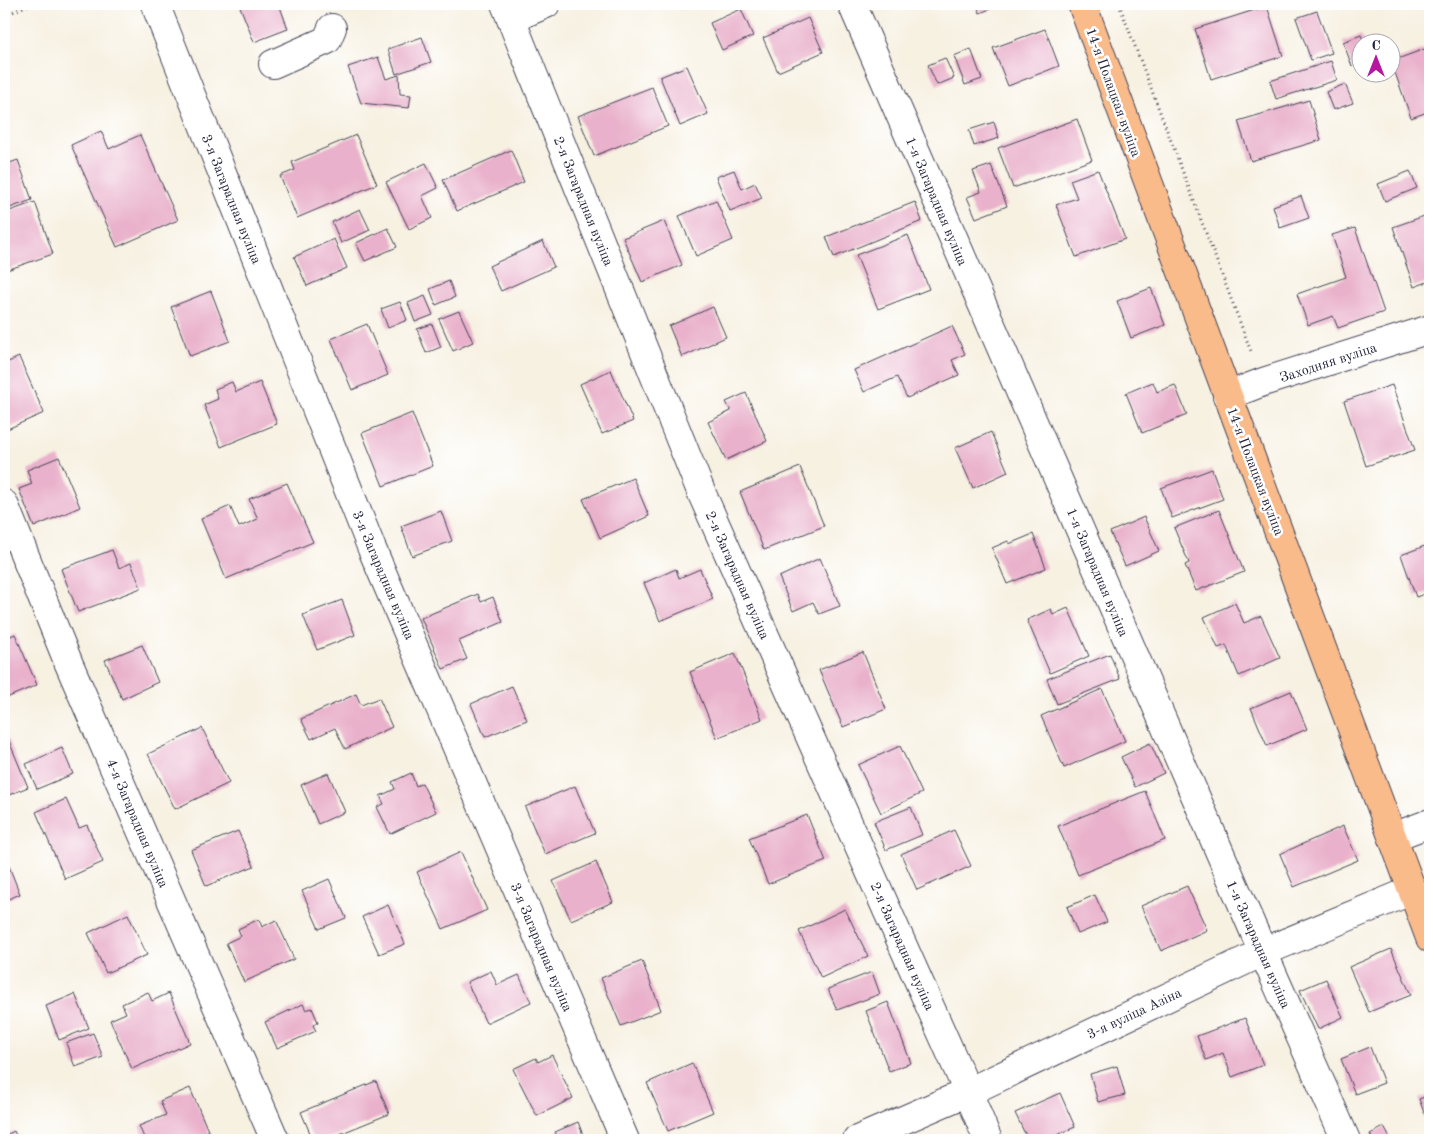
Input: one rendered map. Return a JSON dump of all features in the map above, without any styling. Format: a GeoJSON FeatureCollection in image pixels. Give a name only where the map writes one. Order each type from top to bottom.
{"type":"FeatureCollection","features":[{"type":"Feature","properties":{"kind":"main road","name":"14-я Полацкая вуліца"},"geometry":{"type":"LineString","coordinates":[[1082,4],[1430,938]]}},
{"type":"Feature","properties":{"kind":"street","name":"3-я Загарадная вуліца"},"geometry":{"type":"LineString","coordinates":[[154,4],[372,549],[625,1140]]}},
{"type":"Feature","properties":{"kind":"street"},"geometry":{"type":"LineString","coordinates":[[508,11],[546,4]]}},
{"type":"Feature","properties":{"kind":"street","name":"1-я Загарадная вуліца"},"geometry":{"type":"LineString","coordinates":[[852,4],[1346,1140]]}},
{"type":"Feature","properties":{"kind":"street","name":"2-я Загарадная вуліца"},"geometry":{"type":"LineString","coordinates":[[508,11],[702,494],[988,1140]]}},
{"type":"Feature","properties":{"kind":"street"},"geometry":{"type":"LineString","coordinates":[[273,64],[327,40],[332,28]]}},
{"type":"Feature","properties":{"kind":"street","name":"Заходняя вуліца"},"geometry":{"type":"LineString","coordinates":[[1227,396],[1263,382],[1430,329]]}},
{"type":"Feature","properties":{"kind":"street","name":"4-я Загарадная вуліца"},"geometry":{"type":"LineString","coordinates":[[4,504],[69,664],[275,1140]]}},
{"type":"Feature","properties":{"kind":"street"},"geometry":{"type":"LineString","coordinates":[[1393,837],[1430,824]]}},
{"type":"Feature","properties":{"kind":"street","name":"3-я вуліца Азіна"},"geometry":{"type":"LineString","coordinates":[[857,1140],[968,1092],[1263,952],[1413,890]]}},
{"type":"Feature","properties":{"kind":"path"},"geometry":{"type":"LineString","coordinates":[[4,16],[30,4]]}},
{"type":"Feature","properties":{"kind":"path"},"geometry":{"type":"LineString","coordinates":[[1120,4],[1263,382]]}},
{"type":"Feature","properties":{"kind":"building"},"geometry":{"type":"Polygon","coordinates":[[[239,4],[279,4],[288,29],[254,42],[239,4]]]}},
{"type":"Feature","properties":{"kind":"building"},"geometry":{"type":"Polygon","coordinates":[[[976,4],[1003,4],[980,13],[976,4]]]}},
{"type":"Feature","properties":{"kind":"building"},"geometry":{"type":"Polygon","coordinates":[[[1267,6],[1283,56],[1211,79],[1195,29],[1267,6]]]}},
{"type":"Feature","properties":{"kind":"building"},"geometry":{"type":"Polygon","coordinates":[[[741,9],[753,36],[722,50],[710,23],[741,9]]]}},
{"type":"Feature","properties":{"kind":"building"},"geometry":{"type":"Polygon","coordinates":[[[1317,11],[1332,53],[1311,60],[1296,18],[1317,11]]]}},
{"type":"Feature","properties":{"kind":"building"},"geometry":{"type":"Polygon","coordinates":[[[808,18],[823,52],[778,72],[763,38],[808,18]]]}},
{"type":"Feature","properties":{"kind":"building"},"geometry":{"type":"Polygon","coordinates":[[[1045,29],[1059,66],[1008,86],[993,48],[1045,29]]]}},
{"type":"Feature","properties":{"kind":"building"},"geometry":{"type":"Polygon","coordinates":[[[422,37],[431,62],[396,74],[388,49],[422,37]]]}},
{"type":"Feature","properties":{"kind":"building"},"geometry":{"type":"Polygon","coordinates":[[[1352,38],[1352,66],[1343,42],[1352,38]]]}},
{"type":"Feature","properties":{"kind":"building"},"geometry":{"type":"Polygon","coordinates":[[[1430,47],[1430,111],[1411,118],[1398,82],[1402,82],[1402,57],[1430,47]]]}},
{"type":"Feature","properties":{"kind":"building"},"geometry":{"type":"Polygon","coordinates":[[[971,49],[982,79],[965,85],[954,56],[971,49]]]}},
{"type":"Feature","properties":{"kind":"building"},"geometry":{"type":"Polygon","coordinates":[[[378,57],[386,79],[399,75],[400,94],[411,95],[409,108],[361,103],[348,67],[378,57]]]}},
{"type":"Feature","properties":{"kind":"building"},"geometry":{"type":"Polygon","coordinates":[[[945,58],[954,78],[937,85],[928,65],[945,58]]]}},
{"type":"Feature","properties":{"kind":"building"},"geometry":{"type":"Polygon","coordinates":[[[1331,61],[1337,80],[1276,99],[1270,81],[1331,61]]]}},
{"type":"Feature","properties":{"kind":"building"},"geometry":{"type":"Polygon","coordinates":[[[687,66],[708,114],[680,126],[660,77],[687,66]]]}},
{"type":"Feature","properties":{"kind":"building"},"geometry":{"type":"Polygon","coordinates":[[[1345,84],[1353,103],[1333,110],[1326,92],[1345,84]]]}},
{"type":"Feature","properties":{"kind":"building"},"geometry":{"type":"Polygon","coordinates":[[[652,87],[668,126],[594,156],[578,116],[652,87]]]}},
{"type":"Feature","properties":{"kind":"building"},"geometry":{"type":"Polygon","coordinates":[[[1309,100],[1321,140],[1251,161],[1238,121],[1309,100]]]}},
{"type":"Feature","properties":{"kind":"building"},"geometry":{"type":"Polygon","coordinates":[[[1077,119],[1092,160],[1013,188],[998,148],[1077,119]]]}},
{"type":"Feature","properties":{"kind":"building"},"geometry":{"type":"Polygon","coordinates":[[[994,122],[999,138],[974,146],[969,130],[994,122]]]}},
{"type":"Feature","properties":{"kind":"building"},"geometry":{"type":"Polygon","coordinates":[[[101,131],[109,149],[140,135],[178,220],[117,247],[71,145],[101,131]]]}},
{"type":"Feature","properties":{"kind":"building"},"geometry":{"type":"Polygon","coordinates":[[[356,135],[377,184],[297,218],[280,176],[295,170],[292,162],[356,135]]]}},
{"type":"Feature","properties":{"kind":"building"},"geometry":{"type":"Polygon","coordinates":[[[511,150],[524,182],[457,211],[443,180],[511,150]]]}},
{"type":"Feature","properties":{"kind":"building"},"geometry":{"type":"Polygon","coordinates":[[[18,160],[32,200],[4,210],[4,165],[18,160]]]}},
{"type":"Feature","properties":{"kind":"building"},"geometry":{"type":"Polygon","coordinates":[[[426,163],[438,188],[422,196],[432,218],[409,229],[386,182],[426,163]]]}},
{"type":"Feature","properties":{"kind":"building"},"geometry":{"type":"Polygon","coordinates":[[[991,165],[1007,206],[976,218],[967,197],[981,192],[973,171],[991,165]]]}},
{"type":"Feature","properties":{"kind":"building"},"geometry":{"type":"Polygon","coordinates":[[[734,170],[742,189],[755,183],[762,198],[730,211],[716,177],[734,170]]]}},
{"type":"Feature","properties":{"kind":"building"},"geometry":{"type":"Polygon","coordinates":[[[1098,170],[1125,239],[1076,257],[1056,205],[1077,198],[1070,180],[1098,170]]]}},
{"type":"Feature","properties":{"kind":"building"},"geometry":{"type":"Polygon","coordinates":[[[1410,171],[1417,188],[1385,201],[1378,184],[1410,171]]]}},
{"type":"Feature","properties":{"kind":"building"},"geometry":{"type":"Polygon","coordinates":[[[1301,196],[1309,218],[1280,228],[1273,206],[1301,196]]]}},
{"type":"Feature","properties":{"kind":"building"},"geometry":{"type":"Polygon","coordinates":[[[716,200],[733,240],[696,256],[679,216],[716,200]]]}},
{"type":"Feature","properties":{"kind":"building"},"geometry":{"type":"Polygon","coordinates":[[[35,202],[53,254],[4,271],[4,213],[35,202]]]}},
{"type":"Feature","properties":{"kind":"building"},"geometry":{"type":"Polygon","coordinates":[[[915,202],[922,221],[834,257],[826,237],[915,202]]]}},
{"type":"Feature","properties":{"kind":"building"},"geometry":{"type":"Polygon","coordinates":[[[360,209],[370,230],[341,243],[332,222],[360,209]]]}},
{"type":"Feature","properties":{"kind":"building"},"geometry":{"type":"Polygon","coordinates":[[[1430,214],[1430,281],[1414,287],[1393,227],[1430,214]]]}},
{"type":"Feature","properties":{"kind":"building"},"geometry":{"type":"Polygon","coordinates":[[[664,221],[682,265],[642,282],[623,238],[664,221]]]}},
{"type":"Feature","properties":{"kind":"building"},"geometry":{"type":"Polygon","coordinates":[[[388,228],[397,247],[365,261],[356,243],[388,228]]]}},
{"type":"Feature","properties":{"kind":"building"},"geometry":{"type":"Polygon","coordinates":[[[1355,228],[1384,312],[1338,328],[1333,316],[1308,325],[1297,294],[1346,277],[1332,235],[1355,228]]]}},
{"type":"Feature","properties":{"kind":"building"},"geometry":{"type":"Polygon","coordinates":[[[908,235],[929,289],[878,309],[856,255],[908,235]]]}},
{"type":"Feature","properties":{"kind":"building"},"geometry":{"type":"Polygon","coordinates":[[[334,239],[347,268],[307,286],[294,257],[334,239]]]}},
{"type":"Feature","properties":{"kind":"building"},"geometry":{"type":"Polygon","coordinates":[[[543,241],[554,267],[501,291],[489,266],[543,241]]]}},
{"type":"Feature","properties":{"kind":"building"},"geometry":{"type":"Polygon","coordinates":[[[449,281],[455,297],[436,305],[430,289],[449,281]]]}},
{"type":"Feature","properties":{"kind":"building"},"geometry":{"type":"Polygon","coordinates":[[[1151,288],[1165,325],[1131,338],[1117,301],[1151,288]]]}},
{"type":"Feature","properties":{"kind":"building"},"geometry":{"type":"Polygon","coordinates":[[[211,291],[230,341],[190,356],[171,307],[211,291]]]}},
{"type":"Feature","properties":{"kind":"building"},"geometry":{"type":"Polygon","coordinates":[[[425,296],[433,315],[415,322],[408,303],[425,296]]]}},
{"type":"Feature","properties":{"kind":"building"},"geometry":{"type":"Polygon","coordinates":[[[400,302],[407,320],[388,328],[381,309],[400,302]]]}},
{"type":"Feature","properties":{"kind":"building"},"geometry":{"type":"Polygon","coordinates":[[[713,307],[726,337],[682,357],[669,326],[713,307]]]}},
{"type":"Feature","properties":{"kind":"building"},"geometry":{"type":"Polygon","coordinates":[[[459,311],[473,342],[453,351],[439,319],[459,311]]]}},
{"type":"Feature","properties":{"kind":"building"},"geometry":{"type":"Polygon","coordinates":[[[367,324],[388,375],[352,390],[331,339],[367,324]]]}},
{"type":"Feature","properties":{"kind":"building"},"geometry":{"type":"Polygon","coordinates":[[[432,324],[441,347],[426,353],[417,329],[432,324]]]}},
{"type":"Feature","properties":{"kind":"building"},"geometry":{"type":"Polygon","coordinates":[[[952,326],[965,354],[952,360],[959,375],[907,398],[897,377],[864,392],[854,370],[952,326]]]}},
{"type":"Feature","properties":{"kind":"building"},"geometry":{"type":"Polygon","coordinates":[[[19,357],[44,413],[5,430],[4,364],[19,357]]]}},
{"type":"Feature","properties":{"kind":"building"},"geometry":{"type":"Polygon","coordinates":[[[611,370],[633,421],[602,434],[580,384],[611,370]]]}},
{"type":"Feature","properties":{"kind":"building"},"geometry":{"type":"Polygon","coordinates":[[[232,382],[236,392],[260,382],[277,424],[221,447],[204,405],[218,399],[215,389],[232,382]]]}},
{"type":"Feature","properties":{"kind":"building"},"geometry":{"type":"Polygon","coordinates":[[[1153,382],[1157,392],[1175,385],[1187,415],[1142,433],[1126,393],[1153,382]]]}},
{"type":"Feature","properties":{"kind":"building"},"geometry":{"type":"Polygon","coordinates":[[[1392,385],[1415,450],[1366,466],[1344,401],[1392,385]]]}},
{"type":"Feature","properties":{"kind":"building"},"geometry":{"type":"Polygon","coordinates":[[[746,393],[767,441],[726,460],[708,422],[731,411],[726,402],[746,393]]]}},
{"type":"Feature","properties":{"kind":"building"},"geometry":{"type":"Polygon","coordinates":[[[412,413],[433,466],[383,486],[362,433],[412,413]]]}},
{"type":"Feature","properties":{"kind":"building"},"geometry":{"type":"Polygon","coordinates":[[[991,432],[1008,472],[973,488],[955,448],[991,432]]]}},
{"type":"Feature","properties":{"kind":"building"},"geometry":{"type":"Polygon","coordinates":[[[59,457],[80,507],[34,527],[19,489],[32,484],[27,470],[59,457]]]}},
{"type":"Feature","properties":{"kind":"building"},"geometry":{"type":"Polygon","coordinates":[[[800,467],[824,526],[764,550],[740,492],[800,467]]]}},
{"type":"Feature","properties":{"kind":"building"},"geometry":{"type":"Polygon","coordinates":[[[1212,469],[1223,499],[1172,518],[1161,488],[1212,469]]]}},
{"type":"Feature","properties":{"kind":"building"},"geometry":{"type":"Polygon","coordinates":[[[633,478],[649,516],[600,538],[583,499],[633,478]]]}},
{"type":"Feature","properties":{"kind":"building"},"geometry":{"type":"Polygon","coordinates":[[[287,483],[313,542],[226,579],[201,519],[230,506],[239,527],[258,519],[249,499],[287,483]]]}},
{"type":"Feature","properties":{"kind":"building"},"geometry":{"type":"Polygon","coordinates":[[[1219,510],[1244,572],[1196,591],[1185,565],[1189,563],[1174,528],[1219,510]]]}},
{"type":"Feature","properties":{"kind":"building"},"geometry":{"type":"Polygon","coordinates":[[[441,511],[452,541],[412,556],[401,526],[441,511]]]}},
{"type":"Feature","properties":{"kind":"building"},"geometry":{"type":"Polygon","coordinates":[[[1144,517],[1159,551],[1125,566],[1110,532],[1144,517]]]}},
{"type":"Feature","properties":{"kind":"building"},"geometry":{"type":"Polygon","coordinates":[[[1033,534],[1046,568],[1007,584],[992,548],[1008,541],[1009,544],[1033,534]]]}},
{"type":"Feature","properties":{"kind":"building"},"geometry":{"type":"Polygon","coordinates":[[[1430,544],[1430,592],[1416,597],[1401,555],[1430,544]]]}},
{"type":"Feature","properties":{"kind":"building"},"geometry":{"type":"Polygon","coordinates":[[[112,550],[119,568],[131,563],[141,588],[78,612],[61,569],[112,550]]]}},
{"type":"Feature","properties":{"kind":"building"},"geometry":{"type":"Polygon","coordinates":[[[820,558],[840,606],[819,614],[813,602],[793,611],[779,577],[820,558]]]}},
{"type":"Feature","properties":{"kind":"building"},"geometry":{"type":"Polygon","coordinates":[[[676,569],[679,578],[700,569],[713,599],[660,621],[644,583],[676,569]]]}},
{"type":"Feature","properties":{"kind":"building"},"geometry":{"type":"Polygon","coordinates":[[[478,594],[481,602],[493,597],[503,622],[459,641],[467,659],[443,669],[421,618],[478,594]]]}},
{"type":"Feature","properties":{"kind":"building"},"geometry":{"type":"Polygon","coordinates":[[[342,600],[355,635],[317,650],[303,615],[342,600]]]}},
{"type":"Feature","properties":{"kind":"building"},"geometry":{"type":"Polygon","coordinates":[[[1235,603],[1244,623],[1261,616],[1280,658],[1239,676],[1226,645],[1218,648],[1204,617],[1235,603]]]}},
{"type":"Feature","properties":{"kind":"building"},"geometry":{"type":"Polygon","coordinates":[[[1068,608],[1089,656],[1050,673],[1027,620],[1051,609],[1053,615],[1068,608]]]}},
{"type":"Feature","properties":{"kind":"building"},"geometry":{"type":"Polygon","coordinates":[[[15,634],[37,685],[4,699],[4,639],[15,634]]]}},
{"type":"Feature","properties":{"kind":"building"},"geometry":{"type":"Polygon","coordinates":[[[142,645],[158,682],[122,699],[105,660],[142,645]]]}},
{"type":"Feature","properties":{"kind":"building"},"geometry":{"type":"Polygon","coordinates":[[[863,652],[886,709],[843,727],[819,670],[863,652]]]}},
{"type":"Feature","properties":{"kind":"building"},"geometry":{"type":"Polygon","coordinates":[[[735,653],[762,719],[717,738],[690,672],[735,653]]]}},
{"type":"Feature","properties":{"kind":"building"},"geometry":{"type":"Polygon","coordinates":[[[1110,654],[1120,679],[1057,704],[1047,679],[1110,654]]]}},
{"type":"Feature","properties":{"kind":"building"},"geometry":{"type":"Polygon","coordinates":[[[512,686],[527,720],[485,737],[471,704],[512,686]]]}},
{"type":"Feature","properties":{"kind":"building"},"geometry":{"type":"Polygon","coordinates":[[[1102,689],[1125,741],[1064,768],[1041,716],[1102,689]]]}},
{"type":"Feature","properties":{"kind":"building"},"geometry":{"type":"Polygon","coordinates":[[[1291,691],[1307,729],[1267,746],[1251,708],[1291,691]]]}},
{"type":"Feature","properties":{"kind":"building"},"geometry":{"type":"Polygon","coordinates":[[[356,694],[361,705],[379,698],[392,727],[345,749],[335,728],[311,739],[301,719],[356,694]]]}},
{"type":"Feature","properties":{"kind":"building"},"geometry":{"type":"Polygon","coordinates":[[[202,728],[229,783],[175,809],[148,754],[202,728]]]}},
{"type":"Feature","properties":{"kind":"building"},"geometry":{"type":"Polygon","coordinates":[[[4,729],[28,787],[4,797],[4,729]]]}},
{"type":"Feature","properties":{"kind":"building"},"geometry":{"type":"Polygon","coordinates":[[[1150,743],[1164,773],[1135,787],[1121,757],[1150,743]]]}},
{"type":"Feature","properties":{"kind":"building"},"geometry":{"type":"Polygon","coordinates":[[[900,746],[922,793],[881,813],[858,765],[900,746]]]}},
{"type":"Feature","properties":{"kind":"building"},"geometry":{"type":"Polygon","coordinates":[[[62,748],[73,774],[37,789],[26,764],[62,748]]]}},
{"type":"Feature","properties":{"kind":"building"},"geometry":{"type":"Polygon","coordinates":[[[328,773],[345,812],[318,824],[301,785],[328,773]]]}},
{"type":"Feature","properties":{"kind":"building"},"geometry":{"type":"Polygon","coordinates":[[[411,773],[416,786],[422,783],[436,812],[390,834],[377,807],[384,804],[380,796],[395,789],[392,782],[411,773]]]}},
{"type":"Feature","properties":{"kind":"building"},"geometry":{"type":"Polygon","coordinates":[[[575,786],[595,833],[545,854],[525,807],[575,786]]]}},
{"type":"Feature","properties":{"kind":"building"},"geometry":{"type":"Polygon","coordinates":[[[1145,791],[1165,840],[1078,875],[1058,826],[1145,791]]]}},
{"type":"Feature","properties":{"kind":"building"},"geometry":{"type":"Polygon","coordinates":[[[66,799],[79,828],[87,825],[103,862],[65,879],[36,812],[66,799]]]}},
{"type":"Feature","properties":{"kind":"building"},"geometry":{"type":"Polygon","coordinates":[[[911,807],[922,835],[886,850],[874,822],[911,807]]]}},
{"type":"Feature","properties":{"kind":"building"},"geometry":{"type":"Polygon","coordinates":[[[807,815],[826,861],[768,884],[749,838],[807,815]]]}},
{"type":"Feature","properties":{"kind":"building"},"geometry":{"type":"Polygon","coordinates":[[[1343,826],[1358,860],[1294,887],[1280,854],[1343,826]]]}},
{"type":"Feature","properties":{"kind":"building"},"geometry":{"type":"Polygon","coordinates":[[[954,830],[971,866],[917,890],[901,854],[954,830]]]}},
{"type":"Feature","properties":{"kind":"building"},"geometry":{"type":"Polygon","coordinates":[[[238,831],[254,866],[206,886],[191,850],[238,831]]]}},
{"type":"Feature","properties":{"kind":"building"},"geometry":{"type":"Polygon","coordinates":[[[461,852],[487,910],[443,929],[417,872],[461,852]]]}},
{"type":"Feature","properties":{"kind":"building"},"geometry":{"type":"Polygon","coordinates":[[[4,854],[20,894],[4,901],[4,854]]]}},
{"type":"Feature","properties":{"kind":"building"},"geometry":{"type":"Polygon","coordinates":[[[596,862],[613,902],[571,920],[553,881],[596,862]]]}},
{"type":"Feature","properties":{"kind":"building"},"geometry":{"type":"Polygon","coordinates":[[[329,879],[346,918],[319,929],[302,891],[329,879]]]}},
{"type":"Feature","properties":{"kind":"building"},"geometry":{"type":"Polygon","coordinates":[[[1187,886],[1207,930],[1161,951],[1141,906],[1187,886]]]}},
{"type":"Feature","properties":{"kind":"building"},"geometry":{"type":"Polygon","coordinates":[[[1095,895],[1107,922],[1078,934],[1067,907],[1095,895]]]}},
{"type":"Feature","properties":{"kind":"building"},"geometry":{"type":"Polygon","coordinates":[[[388,905],[405,944],[379,954],[362,917],[388,905]]]}},
{"type":"Feature","properties":{"kind":"building"},"geometry":{"type":"Polygon","coordinates":[[[845,909],[868,956],[821,978],[799,931],[845,909]]]}},
{"type":"Feature","properties":{"kind":"building"},"geometry":{"type":"Polygon","coordinates":[[[128,914],[147,955],[106,973],[88,933],[128,914]]]}},
{"type":"Feature","properties":{"kind":"building"},"geometry":{"type":"Polygon","coordinates":[[[259,919],[262,927],[276,920],[294,959],[244,982],[226,943],[241,936],[238,929],[259,919]]]}},
{"type":"Feature","properties":{"kind":"building"},"geometry":{"type":"Polygon","coordinates":[[[1391,949],[1411,995],[1369,1012],[1349,967],[1391,949]]]}},
{"type":"Feature","properties":{"kind":"building"},"geometry":{"type":"Polygon","coordinates":[[[642,961],[661,1010],[621,1026],[601,978],[642,961]]]}},
{"type":"Feature","properties":{"kind":"building"},"geometry":{"type":"Polygon","coordinates":[[[491,971],[497,985],[519,975],[531,1002],[486,1023],[467,982],[491,971]]]}},
{"type":"Feature","properties":{"kind":"building"},"geometry":{"type":"Polygon","coordinates":[[[872,972],[880,994],[837,1010],[828,989],[872,972]]]}},
{"type":"Feature","properties":{"kind":"building"},"geometry":{"type":"Polygon","coordinates":[[[1326,979],[1343,1017],[1318,1029],[1300,990],[1326,979]]]}},
{"type":"Feature","properties":{"kind":"building"},"geometry":{"type":"Polygon","coordinates":[[[148,992],[152,1001],[169,993],[190,1043],[132,1069],[110,1020],[126,1013],[122,1004],[148,992]]]}},
{"type":"Feature","properties":{"kind":"building"},"geometry":{"type":"Polygon","coordinates":[[[75,994],[89,1028],[59,1040],[46,1006],[75,994]]]}},
{"type":"Feature","properties":{"kind":"building"},"geometry":{"type":"Polygon","coordinates":[[[888,1002],[911,1063],[889,1071],[866,1011],[888,1002]]]}},
{"type":"Feature","properties":{"kind":"building"},"geometry":{"type":"Polygon","coordinates":[[[303,1004],[306,1010],[312,1008],[318,1022],[313,1025],[316,1031],[277,1048],[265,1022],[303,1004]]]}},
{"type":"Feature","properties":{"kind":"building"},"geometry":{"type":"Polygon","coordinates":[[[1245,1018],[1263,1065],[1232,1077],[1223,1053],[1206,1060],[1197,1036],[1245,1018]]]}},
{"type":"Feature","properties":{"kind":"building"},"geometry":{"type":"Polygon","coordinates":[[[93,1033],[103,1057],[75,1067],[66,1043],[93,1033]]]}},
{"type":"Feature","properties":{"kind":"building"},"geometry":{"type":"Polygon","coordinates":[[[1370,1047],[1384,1083],[1355,1094],[1341,1059],[1370,1047]]]}},
{"type":"Feature","properties":{"kind":"building"},"geometry":{"type":"Polygon","coordinates":[[[552,1055],[573,1098],[537,1116],[513,1069],[536,1058],[538,1062],[552,1055]]]}},
{"type":"Feature","properties":{"kind":"building"},"geometry":{"type":"Polygon","coordinates":[[[692,1063],[713,1112],[668,1131],[647,1083],[692,1063]]]}},
{"type":"Feature","properties":{"kind":"building"},"geometry":{"type":"Polygon","coordinates":[[[1117,1066],[1125,1095],[1098,1102],[1090,1074],[1117,1066]]]}},
{"type":"Feature","properties":{"kind":"building"},"geometry":{"type":"Polygon","coordinates":[[[376,1081],[389,1114],[325,1140],[313,1140],[301,1112],[376,1081]]]}},
{"type":"Feature","properties":{"kind":"building"},"geometry":{"type":"Polygon","coordinates":[[[190,1088],[212,1140],[145,1140],[139,1126],[166,1115],[160,1101],[190,1088]]]}},
{"type":"Feature","properties":{"kind":"building"},"geometry":{"type":"Polygon","coordinates":[[[1060,1093],[1075,1127],[1046,1140],[1028,1140],[1015,1113],[1060,1093]]]}},
{"type":"Feature","properties":{"kind":"building"},"geometry":{"type":"Polygon","coordinates":[[[1430,1095],[1430,1129],[1419,1099],[1430,1095]]]}},
{"type":"Feature","properties":{"kind":"building"},"geometry":{"type":"Polygon","coordinates":[[[578,1122],[585,1140],[547,1140],[557,1136],[555,1132],[578,1122]]]}},
{"type":"Feature","properties":{"kind":"building"},"geometry":{"type":"Polygon","coordinates":[[[1384,1127],[1391,1140],[1373,1140],[1370,1134],[1384,1127]]]}},
{"type":"Feature","properties":{"kind":"building"},"geometry":{"type":"Polygon","coordinates":[[[14,1131],[18,1140],[4,1140],[4,1136],[14,1131]]]}}]}
